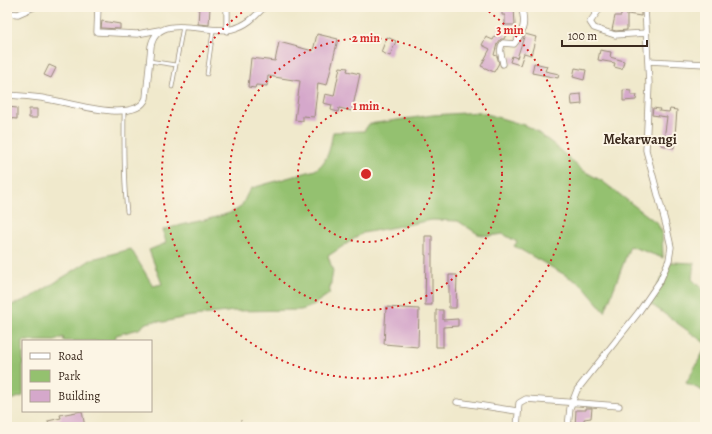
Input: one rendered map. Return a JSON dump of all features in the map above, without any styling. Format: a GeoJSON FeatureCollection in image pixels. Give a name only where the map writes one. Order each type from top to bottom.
{"type":"FeatureCollection","features":[{"type":"Feature","properties":{"kind":"street"},"geometry":{"type":"LineString","coordinates":[[7,13],[18,14],[34,7]]}},
{"type":"Feature","properties":{"kind":"street"},"geometry":{"type":"LineString","coordinates":[[98,7],[97,32],[137,34],[183,26],[213,31],[227,31],[242,27],[264,7]]}},
{"type":"Feature","properties":{"kind":"street"},"geometry":{"type":"LineString","coordinates":[[227,7],[227,31]]}},
{"type":"Feature","properties":{"kind":"street"},"geometry":{"type":"LineString","coordinates":[[503,64],[500,50],[501,45],[503,43],[514,44],[524,26],[525,18],[521,7]]}},
{"type":"Feature","properties":{"kind":"street"},"geometry":{"type":"LineString","coordinates":[[601,7],[590,22],[594,28],[615,35],[646,32]]}},
{"type":"Feature","properties":{"kind":"street"},"geometry":{"type":"LineString","coordinates":[[568,427],[572,401],[582,383],[638,313],[660,281],[669,260],[671,247],[646,150],[649,97],[645,7]]}},
{"type":"Feature","properties":{"kind":"street"},"geometry":{"type":"LineString","coordinates":[[7,95],[49,99],[96,109],[124,110],[137,108],[144,103],[147,92],[152,39],[162,30]]}},
{"type":"Feature","properties":{"kind":"street"},"geometry":{"type":"LineString","coordinates":[[648,61],[705,64]]}},
{"type":"Feature","properties":{"kind":"street"},"geometry":{"type":"LineString","coordinates":[[517,427],[517,412],[519,403],[526,399],[572,401],[619,406]]}},
{"type":"Feature","properties":{"kind":"street"},"geometry":{"type":"LineString","coordinates":[[457,402],[517,412]]}},
{"type":"Feature","properties":{"kind":"lane"},"geometry":{"type":"LineString","coordinates":[[172,87],[183,26]]}},
{"type":"Feature","properties":{"kind":"lane"},"geometry":{"type":"LineString","coordinates":[[207,74],[213,31]]}},
{"type":"Feature","properties":{"kind":"lane"},"geometry":{"type":"LineString","coordinates":[[149,61],[176,65]]}},
{"type":"Feature","properties":{"kind":"lane"},"geometry":{"type":"LineString","coordinates":[[124,110],[126,158],[124,178],[127,212]]}},
{"type":"Feature","properties":{"kind":"path"},"geometry":{"type":"LineString","coordinates":[[241,420],[241,427]]}},
{"type":"Feature","properties":{"kind":"green space"},"geometry":{"type":"Polygon","coordinates":[[[480,112],[533,129],[552,143],[582,170],[602,181],[657,223],[662,232],[663,258],[630,246],[605,312],[581,284],[514,246],[517,242],[503,234],[488,236],[478,234],[458,221],[432,220],[363,233],[328,256],[333,271],[329,294],[310,307],[301,310],[234,311],[186,317],[164,322],[156,321],[146,323],[139,329],[116,335],[115,340],[64,340],[63,337],[57,340],[22,340],[22,396],[7,401],[7,307],[32,297],[92,259],[131,249],[153,286],[162,284],[149,250],[166,243],[163,230],[214,218],[232,212],[240,207],[252,188],[315,170],[326,158],[330,148],[333,132],[364,131],[369,124],[433,115],[480,112]]]}},
{"type":"Feature","properties":{"kind":"green space"},"geometry":{"type":"Polygon","coordinates":[[[671,262],[694,263],[692,279],[705,292],[705,343],[648,302],[671,262]]]}},
{"type":"Feature","properties":{"kind":"green space"},"geometry":{"type":"Polygon","coordinates":[[[705,349],[705,392],[686,383],[705,349]]]}},
{"type":"Feature","properties":{"kind":"building"},"geometry":{"type":"Polygon","coordinates":[[[199,7],[210,7],[209,25],[198,24],[199,7]]]}},
{"type":"Feature","properties":{"kind":"building"},"geometry":{"type":"Polygon","coordinates":[[[502,7],[514,7],[515,25],[505,25],[505,15],[502,15],[502,7]]]}},
{"type":"Feature","properties":{"kind":"building"},"geometry":{"type":"Polygon","coordinates":[[[622,7],[641,7],[641,16],[627,14],[627,30],[612,30],[615,16],[621,16],[622,7]]]}},
{"type":"Feature","properties":{"kind":"building"},"geometry":{"type":"Polygon","coordinates":[[[102,21],[120,24],[120,29],[101,28],[102,21]]]}},
{"type":"Feature","properties":{"kind":"building"},"geometry":{"type":"Polygon","coordinates":[[[499,28],[507,32],[504,39],[501,39],[497,44],[494,55],[497,56],[499,63],[494,72],[481,66],[490,49],[482,45],[486,37],[493,40],[499,28]]]}},
{"type":"Feature","properties":{"kind":"building"},"geometry":{"type":"Polygon","coordinates":[[[317,34],[338,39],[327,85],[318,83],[314,117],[303,116],[303,121],[295,120],[300,81],[268,76],[267,86],[256,85],[255,88],[248,87],[251,58],[275,61],[279,42],[313,51],[317,34]]]}},
{"type":"Feature","properties":{"kind":"building"},"geometry":{"type":"Polygon","coordinates":[[[525,34],[536,37],[531,55],[524,53],[520,65],[510,62],[512,56],[517,58],[525,34]]]}},
{"type":"Feature","properties":{"kind":"building"},"geometry":{"type":"Polygon","coordinates":[[[387,37],[396,41],[390,56],[381,52],[387,37]]]}},
{"type":"Feature","properties":{"kind":"building"},"geometry":{"type":"Polygon","coordinates":[[[600,50],[611,52],[610,57],[624,61],[622,69],[614,67],[615,63],[598,60],[600,50]]]}},
{"type":"Feature","properties":{"kind":"building"},"geometry":{"type":"Polygon","coordinates":[[[534,63],[547,66],[545,71],[559,74],[558,78],[532,73],[534,63]]]}},
{"type":"Feature","properties":{"kind":"building"},"geometry":{"type":"Polygon","coordinates":[[[49,65],[56,68],[51,78],[44,75],[49,65]]]}},
{"type":"Feature","properties":{"kind":"building"},"geometry":{"type":"Polygon","coordinates":[[[340,67],[348,68],[347,71],[360,74],[352,111],[339,108],[338,112],[331,110],[332,105],[323,103],[325,94],[334,96],[340,67]]]}},
{"type":"Feature","properties":{"kind":"building"},"geometry":{"type":"Polygon","coordinates":[[[575,68],[586,70],[584,80],[573,77],[575,68]]]}},
{"type":"Feature","properties":{"kind":"building"},"geometry":{"type":"Polygon","coordinates":[[[623,90],[631,91],[631,95],[637,95],[636,100],[623,101],[623,90]]]}},
{"type":"Feature","properties":{"kind":"building"},"geometry":{"type":"Polygon","coordinates":[[[581,94],[582,104],[572,105],[571,95],[581,94]]]}},
{"type":"Feature","properties":{"kind":"building"},"geometry":{"type":"Polygon","coordinates":[[[8,107],[17,108],[17,119],[7,118],[8,107]]]}},
{"type":"Feature","properties":{"kind":"building"},"geometry":{"type":"Polygon","coordinates":[[[653,108],[660,109],[659,111],[669,112],[670,109],[677,110],[674,148],[661,145],[661,138],[664,139],[667,117],[652,115],[653,108]]]}},
{"type":"Feature","properties":{"kind":"building"},"geometry":{"type":"Polygon","coordinates":[[[29,109],[37,109],[37,118],[29,118],[29,109]]]}},
{"type":"Feature","properties":{"kind":"building"},"geometry":{"type":"Polygon","coordinates":[[[425,236],[432,236],[432,305],[425,305],[425,236]]]}},
{"type":"Feature","properties":{"kind":"building"},"geometry":{"type":"Polygon","coordinates":[[[449,275],[457,275],[456,308],[449,308],[449,275]]]}},
{"type":"Feature","properties":{"kind":"building"},"geometry":{"type":"Polygon","coordinates":[[[386,307],[419,309],[418,347],[384,344],[386,307]]]}},
{"type":"Feature","properties":{"kind":"building"},"geometry":{"type":"Polygon","coordinates":[[[436,310],[443,310],[443,320],[458,319],[458,326],[443,327],[443,347],[436,347],[436,310]]]}},
{"type":"Feature","properties":{"kind":"building"},"geometry":{"type":"Polygon","coordinates":[[[586,408],[592,408],[591,418],[584,419],[584,427],[575,427],[576,410],[586,410],[586,408]]]}},
{"type":"Feature","properties":{"kind":"building"},"geometry":{"type":"Polygon","coordinates":[[[82,412],[85,427],[49,427],[48,421],[61,418],[60,415],[82,412]]]}},
{"type":"Feature","properties":{"kind":"district","name":"Mekarwangi"},"geometry":{"type":"Point","coordinates":[640,139]}}]}
